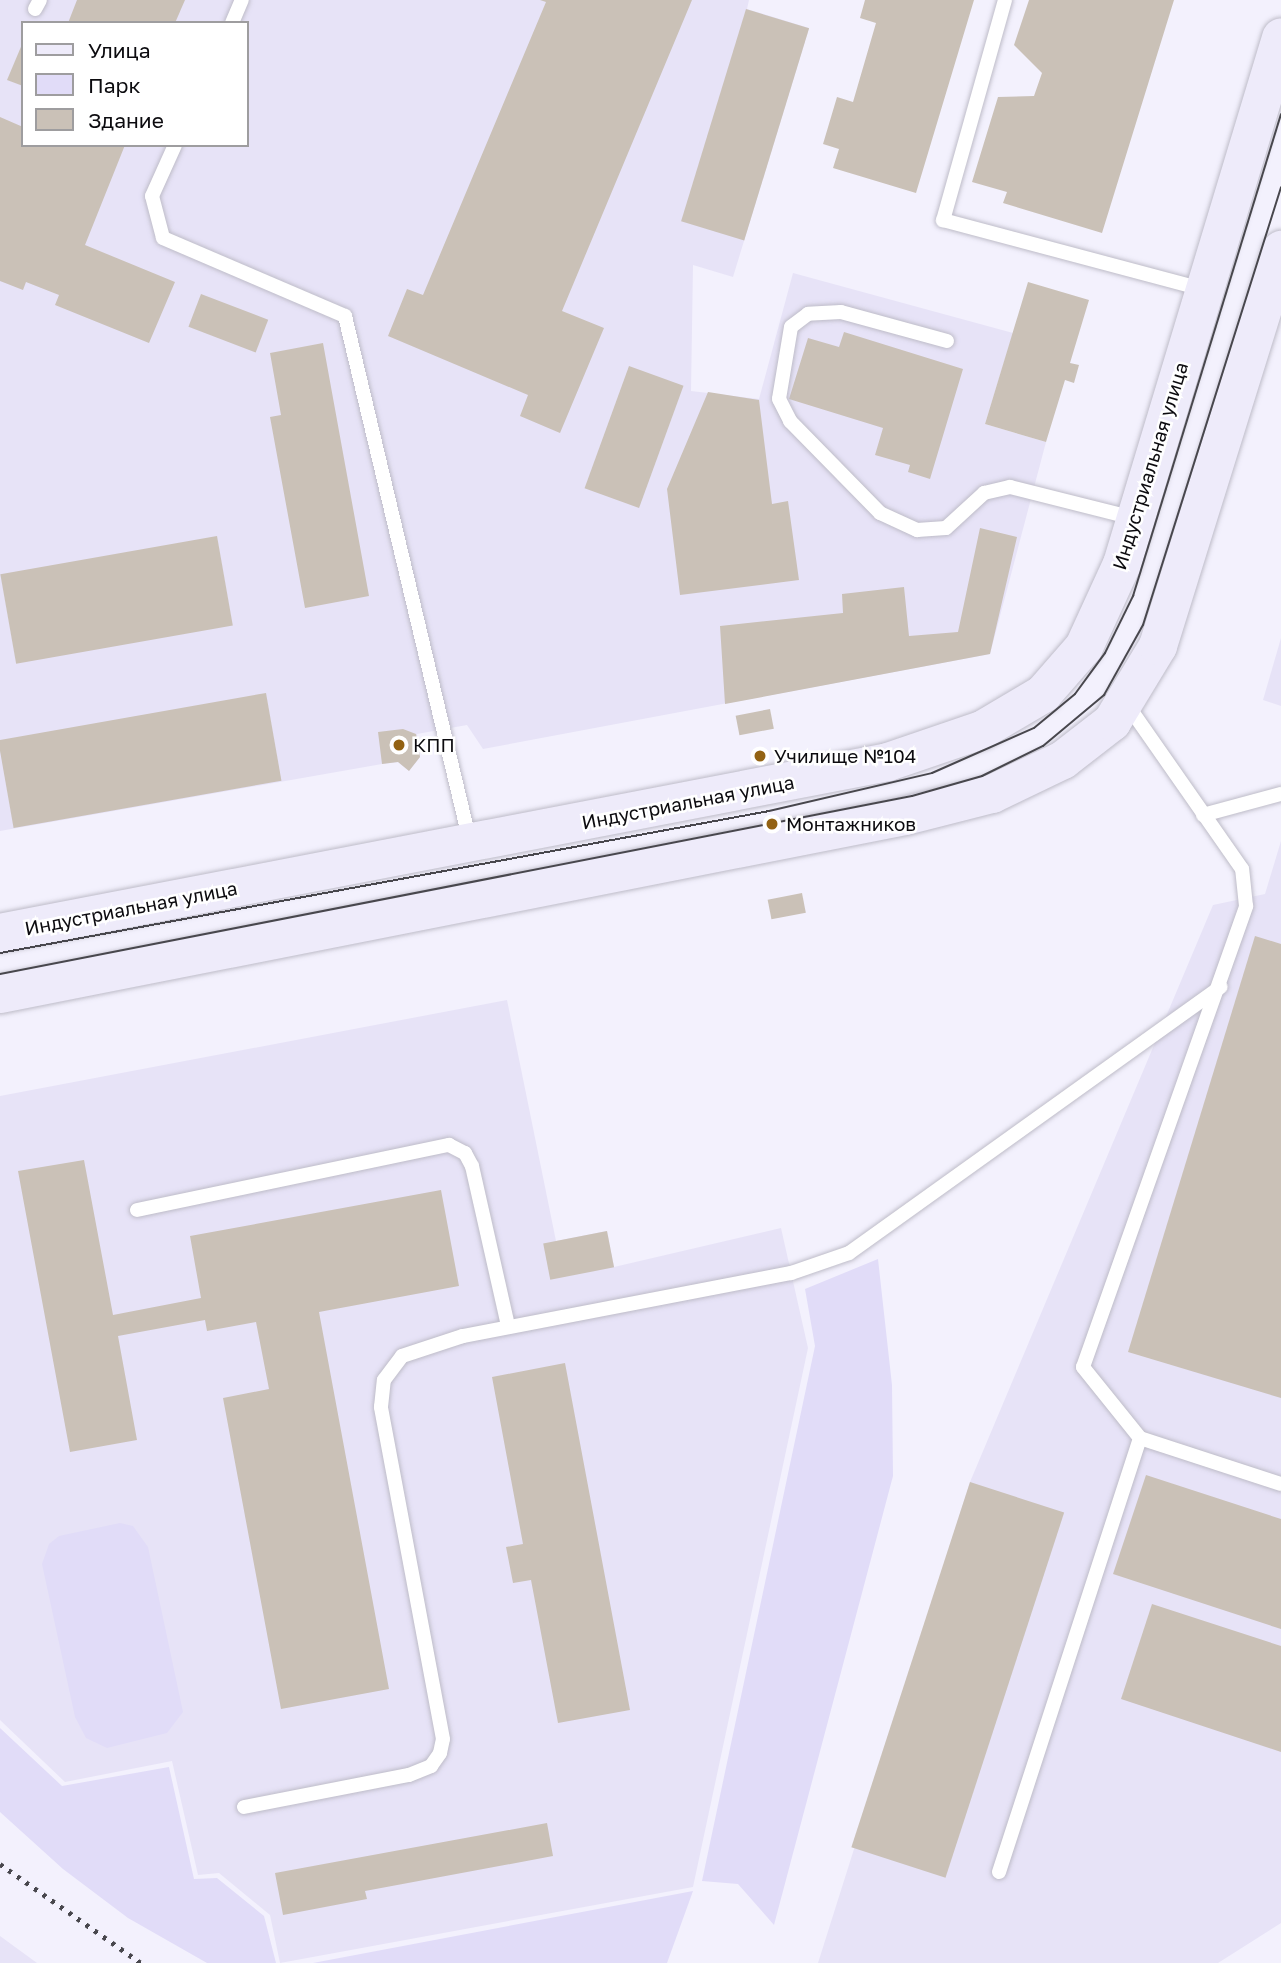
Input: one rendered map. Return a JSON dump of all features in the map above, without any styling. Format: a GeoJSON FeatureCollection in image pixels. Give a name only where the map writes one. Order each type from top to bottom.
{"type":"FeatureCollection","features":[{"type":"Feature","properties":{"kind":"main road","name":"Индустриальная улица"},"geometry":{"type":"LineString","coordinates":[[0,933],[888,762],[982,730],[1043,694],[1084,647],[1122,564],[1281,38]]}},
{"type":"Feature","properties":{"kind":"main road"},"geometry":{"type":"LineString","coordinates":[[0,994],[950,806],[1002,790],[1063,760],[1091,742],[1126,702],[1158,646],[1281,250]]}},
{"type":"Feature","properties":{"kind":"lane"},"geometry":{"type":"LineString","coordinates":[[233,21],[242,0]]}},
{"type":"Feature","properties":{"kind":"lane"},"geometry":{"type":"LineString","coordinates":[[1005,0],[943,219],[1204,289]]}},
{"type":"Feature","properties":{"kind":"lane"},"geometry":{"type":"LineString","coordinates":[[175,147],[152,196],[163,238],[345,316],[471,843]]}},
{"type":"Feature","properties":{"kind":"lane"},"geometry":{"type":"LineString","coordinates":[[947,341],[841,312],[808,314],[791,327],[779,399],[790,421],[880,513],[917,530],[946,528],[984,494],[1010,487],[1134,519]]}},
{"type":"Feature","properties":{"kind":"lane"},"geometry":{"type":"LineString","coordinates":[[1126,702],[1242,869],[1247,887],[1240,931],[1083,1367],[1140,1438],[1281,1484]]}},
{"type":"Feature","properties":{"kind":"lane"},"geometry":{"type":"LineString","coordinates":[[1203,815],[1281,794]]}},
{"type":"Feature","properties":{"kind":"lane"},"geometry":{"type":"LineString","coordinates":[[244,1807],[409,1774],[431,1766],[440,1753],[443,1739],[380,1407],[384,1380],[402,1356],[430,1343],[508,1326],[791,1273],[849,1253],[1220,987]]}},
{"type":"Feature","properties":{"kind":"lane"},"geometry":{"type":"LineString","coordinates":[[136,1210],[449,1145],[465,1153],[472,1166],[508,1326]]}},
{"type":"Feature","properties":{"kind":"lane"},"geometry":{"type":"LineString","coordinates":[[999,1872],[1140,1438]]}},
{"type":"Feature","properties":{"kind":"shaded area"},"geometry":{"type":"Polygon","coordinates":[[[0,0],[749,0],[747,9],[809,28],[733,277],[693,265],[691,391],[759,399],[793,273],[1013,333],[985,424],[1046,442],[990,654],[483,749],[467,725],[417,734],[420,757],[409,771],[398,762],[0,831],[0,0]]]}},
{"type":"Feature","properties":{"kind":"shaded area"},"geometry":{"type":"Polygon","coordinates":[[[1281,638],[1281,706],[1263,700],[1281,638]]]}},
{"type":"Feature","properties":{"kind":"shaded area"},"geometry":{"type":"Polygon","coordinates":[[[1281,841],[1281,1923],[1218,1963],[818,1963],[970,1482],[1213,905],[1265,894],[1281,841]]]}},
{"type":"Feature","properties":{"kind":"shaded area"},"geometry":{"type":"Polygon","coordinates":[[[507,1000],[556,1241],[607,1231],[614,1267],[781,1228],[808,1348],[693,1887],[280,1963],[270,1915],[219,1873],[198,1875],[172,1761],[65,1782],[0,1720],[0,1096],[507,1000]]]}},
{"type":"Feature","properties":{"kind":"shaded area"},"geometry":{"type":"Polygon","coordinates":[[[0,1936],[37,1963],[0,1963],[0,1936]]]}},
{"type":"Feature","properties":{"kind":"green space"},"geometry":{"type":"Polygon","coordinates":[[[878,1259],[892,1385],[893,1476],[774,1925],[738,1884],[702,1881],[815,1346],[805,1289],[878,1259]]]}},
{"type":"Feature","properties":{"kind":"green space"},"geometry":{"type":"Polygon","coordinates":[[[120,1523],[133,1526],[148,1547],[183,1712],[167,1733],[107,1748],[86,1738],[75,1717],[42,1564],[49,1544],[59,1536],[120,1523]]]}},
{"type":"Feature","properties":{"kind":"green space"},"geometry":{"type":"Polygon","coordinates":[[[0,1728],[62,1786],[169,1767],[194,1879],[217,1878],[264,1916],[276,1963],[207,1963],[128,1918],[63,1869],[0,1812],[0,1728]]]}},
{"type":"Feature","properties":{"kind":"green space"},"geometry":{"type":"Polygon","coordinates":[[[693,1891],[667,1963],[313,1963],[693,1891]]]}},
{"type":"Feature","properties":{"kind":"building"},"geometry":{"type":"Polygon","coordinates":[[[77,0],[185,0],[176,21],[69,21],[77,0]]]}},
{"type":"Feature","properties":{"kind":"building"},"geometry":{"type":"Polygon","coordinates":[[[540,0],[692,0],[562,311],[604,328],[560,433],[520,416],[528,395],[388,336],[407,289],[423,295],[546,2],[540,0]]]}},
{"type":"Feature","properties":{"kind":"building"},"geometry":{"type":"Polygon","coordinates":[[[865,0],[974,0],[916,193],[833,168],[839,149],[823,144],[837,97],[853,102],[876,23],[860,18],[865,0]]]}},
{"type":"Feature","properties":{"kind":"building"},"geometry":{"type":"Polygon","coordinates":[[[1029,0],[1174,0],[1102,233],[1003,203],[1007,192],[972,182],[998,97],[1034,96],[1042,73],[1014,45],[1029,0]]]}},
{"type":"Feature","properties":{"kind":"building"},"geometry":{"type":"Polygon","coordinates":[[[746,9],[809,28],[744,241],[681,221],[746,9]]]}},
{"type":"Feature","properties":{"kind":"building"},"geometry":{"type":"Polygon","coordinates":[[[21,47],[21,85],[7,80],[21,47]]]}},
{"type":"Feature","properties":{"kind":"building"},"geometry":{"type":"Polygon","coordinates":[[[0,117],[21,126],[21,147],[124,147],[85,245],[175,282],[149,343],[55,305],[59,295],[26,282],[23,290],[0,281],[0,117]]]}},
{"type":"Feature","properties":{"kind":"building"},"geometry":{"type":"Polygon","coordinates":[[[1028,282],[1089,300],[1070,363],[1079,365],[1074,383],[1065,380],[1046,442],[985,424],[1028,282]]]}},
{"type":"Feature","properties":{"kind":"building"},"geometry":{"type":"Polygon","coordinates":[[[201,294],[268,320],[256,352],[188,327],[201,294]]]}},
{"type":"Feature","properties":{"kind":"building"},"geometry":{"type":"Polygon","coordinates":[[[844,332],[963,369],[930,479],[908,472],[910,465],[875,455],[883,428],[789,399],[808,338],[839,347],[844,332]]]}},
{"type":"Feature","properties":{"kind":"building"},"geometry":{"type":"Polygon","coordinates":[[[323,343],[369,596],[305,608],[270,417],[281,415],[270,353],[323,343]]]}},
{"type":"Feature","properties":{"kind":"building"},"geometry":{"type":"Polygon","coordinates":[[[629,366],[684,386],[639,508],[585,488],[629,366]]]}},
{"type":"Feature","properties":{"kind":"building"},"geometry":{"type":"Polygon","coordinates":[[[708,392],[759,400],[772,504],[788,501],[799,580],[680,595],[667,489],[708,392]]]}},
{"type":"Feature","properties":{"kind":"building"},"geometry":{"type":"Polygon","coordinates":[[[980,528],[1017,537],[990,654],[725,704],[720,626],[843,613],[842,594],[904,587],[909,636],[958,632],[980,528]]]}},
{"type":"Feature","properties":{"kind":"building"},"geometry":{"type":"Polygon","coordinates":[[[217,536],[233,626],[16,664],[0,574],[217,536]]]}},
{"type":"Feature","properties":{"kind":"building"},"geometry":{"type":"Polygon","coordinates":[[[266,693],[281,781],[14,828],[0,740],[266,693]]]}},
{"type":"Feature","properties":{"kind":"building"},"geometry":{"type":"Polygon","coordinates":[[[770,709],[774,729],[739,735],[736,716],[770,709]]]}},
{"type":"Feature","properties":{"kind":"building","name":"КПП"},"geometry":{"type":"Polygon","coordinates":[[[403,729],[416,734],[420,757],[409,771],[398,762],[382,764],[378,732],[403,729]]]}},
{"type":"Feature","properties":{"kind":"building"},"geometry":{"type":"Polygon","coordinates":[[[802,893],[806,913],[771,919],[768,900],[802,893]]]}},
{"type":"Feature","properties":{"kind":"building"},"geometry":{"type":"Polygon","coordinates":[[[1255,936],[1281,944],[1281,1398],[1128,1352],[1255,936]]]}},
{"type":"Feature","properties":{"kind":"building"},"geometry":{"type":"Polygon","coordinates":[[[84,1160],[113,1315],[201,1298],[190,1236],[441,1190],[459,1286],[319,1312],[389,1689],[281,1709],[223,1398],[269,1389],[256,1322],[207,1331],[205,1320],[118,1336],[137,1440],[70,1452],[18,1171],[84,1160]]]}},
{"type":"Feature","properties":{"kind":"building"},"geometry":{"type":"Polygon","coordinates":[[[607,1231],[614,1267],[550,1280],[543,1243],[607,1231]]]}},
{"type":"Feature","properties":{"kind":"building"},"geometry":{"type":"Polygon","coordinates":[[[565,1363],[630,1710],[558,1723],[531,1580],[513,1583],[506,1547],[523,1544],[492,1377],[565,1363]]]}},
{"type":"Feature","properties":{"kind":"building"},"geometry":{"type":"Polygon","coordinates":[[[1146,1475],[1281,1519],[1281,1629],[1113,1574],[1146,1475]]]}},
{"type":"Feature","properties":{"kind":"building"},"geometry":{"type":"Polygon","coordinates":[[[970,1482],[1064,1513],[945,1878],[851,1847],[970,1482]]]}},
{"type":"Feature","properties":{"kind":"building"},"geometry":{"type":"Polygon","coordinates":[[[1152,1604],[1281,1646],[1281,1752],[1121,1699],[1152,1604]]]}},
{"type":"Feature","properties":{"kind":"building"},"geometry":{"type":"Polygon","coordinates":[[[547,1823],[553,1856],[365,1891],[367,1899],[283,1915],[275,1873],[547,1823]]]}},
{"type":"Feature","properties":{"kind":"tram line"},"geometry":{"type":"LineString","coordinates":[[0,953],[769,811],[932,773],[1034,728],[1075,694],[1105,653],[1133,596],[1281,114]]}},
{"type":"Feature","properties":{"kind":"tram line"},"geometry":{"type":"LineString","coordinates":[[0,974],[912,796],[982,776],[1043,746],[1104,695],[1143,625],[1281,187]]}},
{"type":"Feature","properties":{"kind":"railway"},"geometry":{"type":"LineString","coordinates":[[0,1864],[141,1963]]}},
{"type":"Feature","properties":{"kind":"place","name":"КПП"},"geometry":{"type":"Point","coordinates":[399,745]}},
{"type":"Feature","properties":{"kind":"place","name":"Училище №104"},"geometry":{"type":"Point","coordinates":[760,756]}},
{"type":"Feature","properties":{"kind":"place","name":"Монтажников"},"geometry":{"type":"Point","coordinates":[772,824]}}]}
